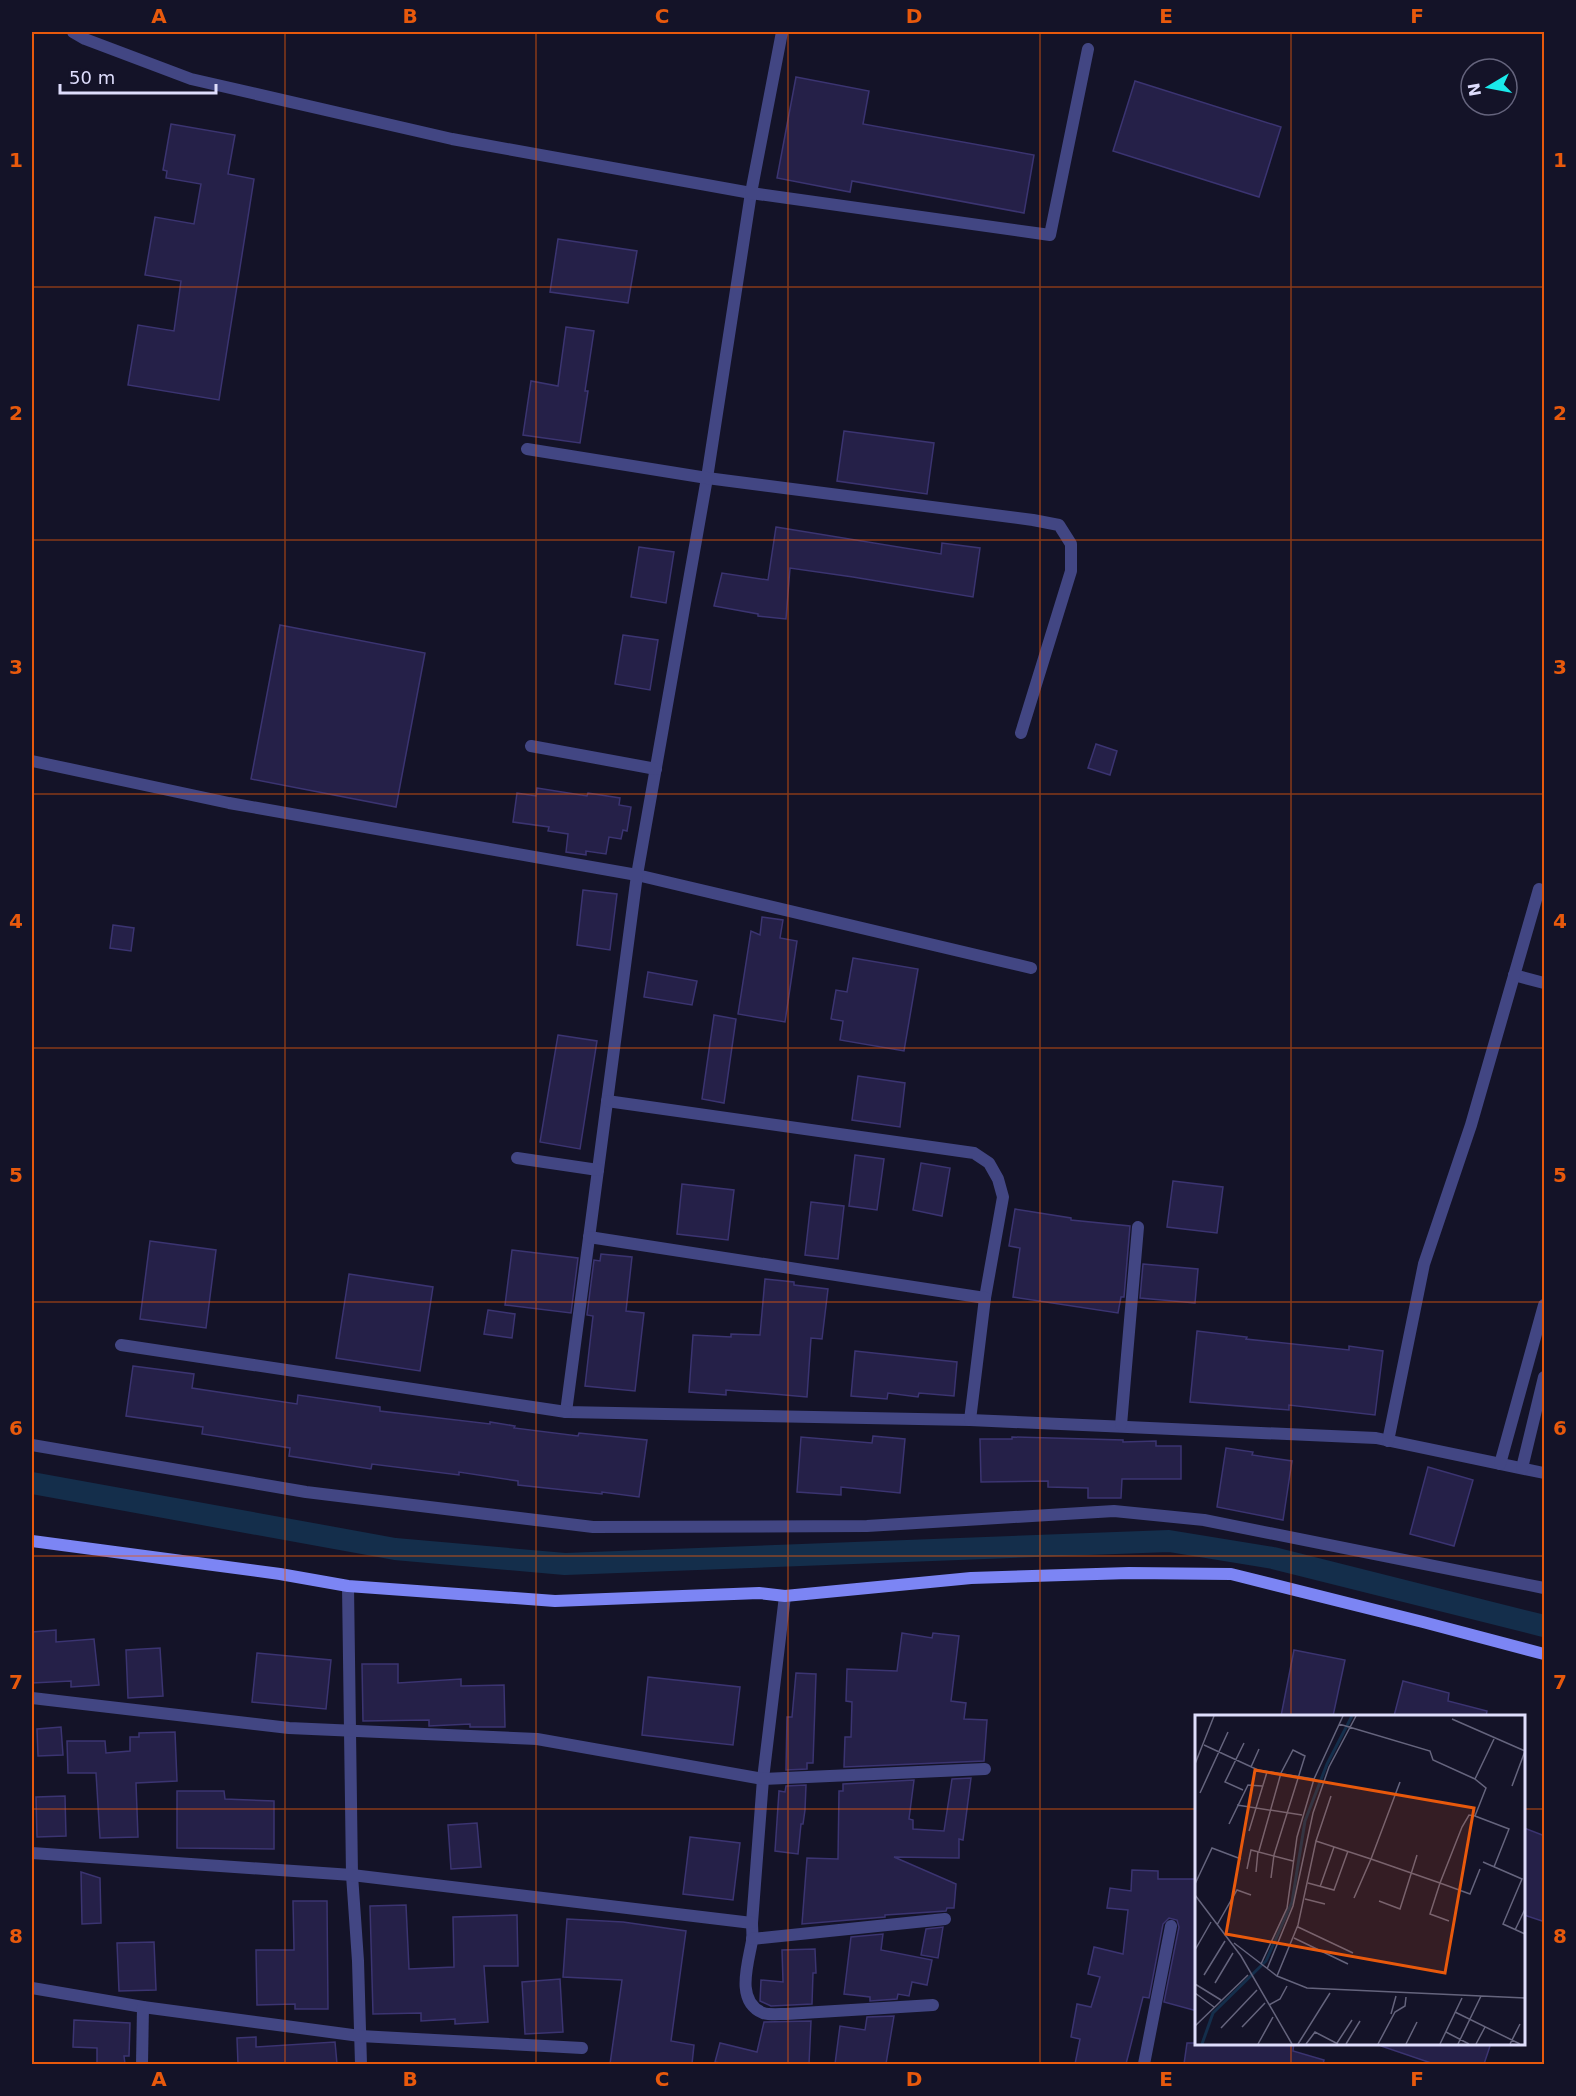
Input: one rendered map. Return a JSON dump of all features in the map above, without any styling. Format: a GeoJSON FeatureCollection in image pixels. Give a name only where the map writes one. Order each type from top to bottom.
{"type":"FeatureCollection","features":[{"type":"Feature","properties":{"kind":"street"},"geometry":{"type":"LineString","coordinates":[[73,32],[85,39],[191,79],[452,139],[751,193],[1050,235],[1088,49]]}},
{"type":"Feature","properties":{"kind":"street"},"geometry":{"type":"LineString","coordinates":[[566,1412],[637,875],[707,478],[751,193],[782,32]]}},
{"type":"Feature","properties":{"kind":"street"},"geometry":{"type":"LineString","coordinates":[[527,449],[707,478],[1059,525],[1071,544],[1071,571],[1021,733]]}},
{"type":"Feature","properties":{"kind":"street"},"geometry":{"type":"LineString","coordinates":[[531,746],[656,769]]}},
{"type":"Feature","properties":{"kind":"street"},"geometry":{"type":"LineString","coordinates":[[32,761],[229,803],[637,875],[1031,968]]}},
{"type":"Feature","properties":{"kind":"street"},"geometry":{"type":"LineString","coordinates":[[1388,1441],[1424,1264],[1471,1125],[1539,889]]}},
{"type":"Feature","properties":{"kind":"street"},"geometry":{"type":"LineString","coordinates":[[1514,975],[1545,983]]}},
{"type":"Feature","properties":{"kind":"street"},"geometry":{"type":"LineString","coordinates":[[607,1101],[974,1153],[989,1163],[999,1179],[1003,1197],[985,1298],[970,1420]]}},
{"type":"Feature","properties":{"kind":"street"},"geometry":{"type":"LineString","coordinates":[[517,1158],[598,1170]]}},
{"type":"Feature","properties":{"kind":"street"},"geometry":{"type":"LineString","coordinates":[[1121,1425],[1138,1227]]}},
{"type":"Feature","properties":{"kind":"street"},"geometry":{"type":"LineString","coordinates":[[589,1237],[985,1298]]}},
{"type":"Feature","properties":{"kind":"street"},"geometry":{"type":"LineString","coordinates":[[1500,1464],[1545,1305]]}},
{"type":"Feature","properties":{"kind":"street"},"geometry":{"type":"LineString","coordinates":[[122,1345],[566,1412],[970,1420],[1376,1438],[1545,1473]]}},
{"type":"Feature","properties":{"kind":"street"},"geometry":{"type":"LineString","coordinates":[[1522,1468],[1545,1377]]}},
{"type":"Feature","properties":{"kind":"street"},"geometry":{"type":"LineString","coordinates":[[32,1445],[306,1492],[593,1527],[867,1526],[1114,1511],[1204,1520],[1545,1588]]}},
{"type":"Feature","properties":{"kind":"street"},"geometry":{"type":"LineString","coordinates":[[32,1541],[280,1574],[348,1586],[555,1601],[759,1593],[785,1596],[971,1578],[1129,1573],[1231,1574],[1545,1654]]}},
{"type":"Feature","properties":{"kind":"street"},"geometry":{"type":"LineString","coordinates":[[348,1586],[352,1875],[358,1961],[361,2064]]}},
{"type":"Feature","properties":{"kind":"street"},"geometry":{"type":"LineString","coordinates":[[785,1596],[763,1779],[752,1939],[747,1962],[745,1990],[751,2005],[764,2014],[933,2005]]}},
{"type":"Feature","properties":{"kind":"street"},"geometry":{"type":"LineString","coordinates":[[32,1698],[289,1728],[537,1738],[763,1779],[985,1769]]}},
{"type":"Feature","properties":{"kind":"street"},"geometry":{"type":"LineString","coordinates":[[32,1853],[352,1875],[752,1923]]}},
{"type":"Feature","properties":{"kind":"street"},"geometry":{"type":"LineString","coordinates":[[752,1939],[945,1919]]}},
{"type":"Feature","properties":{"kind":"street"},"geometry":{"type":"LineString","coordinates":[[1144,2064],[1171,1926]]}},
{"type":"Feature","properties":{"kind":"street"},"geometry":{"type":"LineString","coordinates":[[32,1988],[143,2007],[360,2036],[582,2048]]}},
{"type":"Feature","properties":{"kind":"street"},"geometry":{"type":"LineString","coordinates":[[142,2064],[143,2007]]}},
{"type":"Feature","properties":{"kind":"building"},"geometry":{"type":"Polygon","coordinates":[[[796,77],[869,91],[863,124],[1034,155],[1024,213],[852,181],[850,192],[777,178],[796,77]]]}},
{"type":"Feature","properties":{"kind":"building"},"geometry":{"type":"Polygon","coordinates":[[[1135,81],[1281,127],[1259,197],[1113,151],[1135,81]]]}},
{"type":"Feature","properties":{"kind":"building"},"geometry":{"type":"Polygon","coordinates":[[[171,124],[235,135],[228,174],[254,179],[219,400],[128,385],[138,325],[174,331],[181,281],[145,275],[155,217],[194,224],[201,184],[166,178],[167,171],[163,170],[171,124]]]}},
{"type":"Feature","properties":{"kind":"building"},"geometry":{"type":"Polygon","coordinates":[[[558,239],[637,251],[628,303],[550,292],[558,239]]]}},
{"type":"Feature","properties":{"kind":"building"},"geometry":{"type":"Polygon","coordinates":[[[566,327],[594,331],[580,443],[523,435],[531,381],[558,386],[566,327]]]}},
{"type":"Feature","properties":{"kind":"building"},"geometry":{"type":"Polygon","coordinates":[[[844,431],[934,443],[927,494],[837,481],[844,431]]]}},
{"type":"Feature","properties":{"kind":"building"},"geometry":{"type":"Polygon","coordinates":[[[776,527],[941,554],[942,543],[980,548],[973,597],[790,568],[786,619],[758,616],[758,614],[714,606],[722,573],[768,580],[776,527]]]}},
{"type":"Feature","properties":{"kind":"building"},"geometry":{"type":"Polygon","coordinates":[[[639,547],[674,552],[666,603],[631,597],[639,547]]]}},
{"type":"Feature","properties":{"kind":"building"},"geometry":{"type":"Polygon","coordinates":[[[280,625],[425,653],[396,807],[251,779],[280,625]]]}},
{"type":"Feature","properties":{"kind":"building"},"geometry":{"type":"Polygon","coordinates":[[[623,635],[658,640],[650,690],[615,684],[623,635]]]}},
{"type":"Feature","properties":{"kind":"building"},"geometry":{"type":"Polygon","coordinates":[[[1096,744],[1117,751],[1110,775],[1088,768],[1096,744]]]}},
{"type":"Feature","properties":{"kind":"building"},"geometry":{"type":"Polygon","coordinates":[[[537,788],[587,796],[588,793],[620,798],[619,805],[631,807],[627,831],[623,830],[621,839],[609,837],[606,854],[586,851],[586,855],[566,852],[568,834],[548,831],[549,827],[513,822],[517,793],[536,796],[537,788]]]}},
{"type":"Feature","properties":{"kind":"building"},"geometry":{"type":"Polygon","coordinates":[[[583,890],[617,894],[610,950],[577,945],[583,890]]]}},
{"type":"Feature","properties":{"kind":"building"},"geometry":{"type":"Polygon","coordinates":[[[762,917],[783,920],[780,938],[797,941],[785,1022],[738,1014],[751,931],[760,935],[762,917]]]}},
{"type":"Feature","properties":{"kind":"building"},"geometry":{"type":"Polygon","coordinates":[[[113,925],[134,928],[131,951],[110,948],[113,925]]]}},
{"type":"Feature","properties":{"kind":"building"},"geometry":{"type":"Polygon","coordinates":[[[853,958],[918,969],[904,1051],[840,1040],[843,1021],[831,1019],[836,990],[847,992],[853,958]]]}},
{"type":"Feature","properties":{"kind":"building"},"geometry":{"type":"Polygon","coordinates":[[[648,972],[697,981],[692,1005],[644,997],[648,972]]]}},
{"type":"Feature","properties":{"kind":"building"},"geometry":{"type":"Polygon","coordinates":[[[714,1015],[736,1019],[724,1103],[702,1099],[714,1015]]]}},
{"type":"Feature","properties":{"kind":"building"},"geometry":{"type":"Polygon","coordinates":[[[558,1035],[597,1041],[580,1149],[540,1142],[558,1035]]]}},
{"type":"Feature","properties":{"kind":"building"},"geometry":{"type":"Polygon","coordinates":[[[858,1076],[905,1083],[900,1127],[852,1120],[858,1076]]]}},
{"type":"Feature","properties":{"kind":"building"},"geometry":{"type":"Polygon","coordinates":[[[855,1155],[884,1159],[877,1210],[849,1206],[855,1155]]]}},
{"type":"Feature","properties":{"kind":"building"},"geometry":{"type":"Polygon","coordinates":[[[921,1163],[950,1168],[942,1216],[913,1210],[921,1163]]]}},
{"type":"Feature","properties":{"kind":"building"},"geometry":{"type":"Polygon","coordinates":[[[1173,1181],[1223,1187],[1217,1233],[1167,1227],[1173,1181]]]}},
{"type":"Feature","properties":{"kind":"building"},"geometry":{"type":"Polygon","coordinates":[[[682,1184],[734,1190],[728,1240],[677,1234],[682,1184]]]}},
{"type":"Feature","properties":{"kind":"building"},"geometry":{"type":"Polygon","coordinates":[[[811,1202],[844,1206],[838,1259],[805,1255],[811,1202]]]}},
{"type":"Feature","properties":{"kind":"building"},"geometry":{"type":"Polygon","coordinates":[[[1015,1209],[1071,1218],[1071,1220],[1130,1226],[1124,1297],[1121,1297],[1118,1313],[1013,1297],[1020,1248],[1009,1246],[1015,1209]]]}},
{"type":"Feature","properties":{"kind":"building"},"geometry":{"type":"Polygon","coordinates":[[[150,1241],[216,1250],[206,1328],[140,1319],[150,1241]]]}},
{"type":"Feature","properties":{"kind":"building"},"geometry":{"type":"Polygon","coordinates":[[[512,1250],[578,1258],[571,1313],[505,1305],[512,1250]]]}},
{"type":"Feature","properties":{"kind":"building"},"geometry":{"type":"Polygon","coordinates":[[[601,1254],[632,1257],[626,1311],[644,1313],[635,1391],[585,1386],[593,1316],[587,1315],[594,1260],[600,1261],[601,1254]]]}},
{"type":"Feature","properties":{"kind":"building"},"geometry":{"type":"Polygon","coordinates":[[[1143,1264],[1198,1269],[1195,1303],[1140,1298],[1143,1264]]]}},
{"type":"Feature","properties":{"kind":"building"},"geometry":{"type":"Polygon","coordinates":[[[349,1274],[433,1287],[420,1371],[336,1358],[349,1274]]]}},
{"type":"Feature","properties":{"kind":"building"},"geometry":{"type":"Polygon","coordinates":[[[765,1279],[828,1289],[822,1339],[811,1338],[807,1397],[726,1390],[726,1395],[689,1392],[693,1335],[731,1337],[731,1334],[760,1335],[765,1279]]]}},
{"type":"Feature","properties":{"kind":"building"},"geometry":{"type":"Polygon","coordinates":[[[488,1310],[515,1314],[512,1338],[484,1334],[488,1310]]]}},
{"type":"Feature","properties":{"kind":"building"},"geometry":{"type":"Polygon","coordinates":[[[1197,1331],[1247,1337],[1246,1339],[1349,1350],[1349,1346],[1383,1351],[1375,1415],[1289,1405],[1289,1410],[1190,1402],[1197,1331]]]}},
{"type":"Feature","properties":{"kind":"building"},"geometry":{"type":"Polygon","coordinates":[[[855,1351],[957,1362],[954,1396],[919,1393],[918,1397],[888,1393],[887,1399],[851,1396],[855,1351]]]}},
{"type":"Feature","properties":{"kind":"building"},"geometry":{"type":"Polygon","coordinates":[[[133,1366],[194,1374],[192,1388],[297,1404],[298,1395],[380,1407],[380,1411],[490,1424],[490,1422],[515,1426],[514,1428],[578,1436],[579,1433],[647,1440],[639,1497],[518,1485],[518,1481],[459,1472],[459,1475],[372,1464],[371,1469],[289,1456],[290,1448],[202,1434],[203,1427],[126,1416],[133,1366]]]}},
{"type":"Feature","properties":{"kind":"building"},"geometry":{"type":"Polygon","coordinates":[[[873,1436],[905,1439],[900,1493],[841,1487],[841,1495],[797,1492],[801,1437],[872,1443],[873,1436]]]}},
{"type":"Feature","properties":{"kind":"building"},"geometry":{"type":"Polygon","coordinates":[[[1012,1437],[1123,1440],[1123,1442],[1156,1441],[1156,1446],[1181,1446],[1181,1479],[1122,1479],[1121,1498],[1088,1498],[1088,1488],[1048,1487],[1048,1481],[981,1482],[980,1439],[1012,1439],[1012,1437]]]}},
{"type":"Feature","properties":{"kind":"building"},"geometry":{"type":"Polygon","coordinates":[[[1226,1448],[1253,1452],[1252,1455],[1292,1461],[1283,1520],[1217,1507],[1226,1448]]]}},
{"type":"Feature","properties":{"kind":"building"},"geometry":{"type":"Polygon","coordinates":[[[1428,1467],[1473,1480],[1454,1546],[1410,1534],[1428,1467]]]}},
{"type":"Feature","properties":{"kind":"building"},"geometry":{"type":"Polygon","coordinates":[[[56,1630],[56,1642],[94,1639],[99,1685],[71,1687],[71,1681],[32,1683],[32,1632],[56,1630]]]}},
{"type":"Feature","properties":{"kind":"building"},"geometry":{"type":"Polygon","coordinates":[[[902,1633],[932,1638],[933,1633],[959,1636],[951,1701],[966,1703],[964,1719],[987,1720],[984,1761],[844,1767],[845,1737],[851,1737],[852,1702],[846,1701],[847,1669],[897,1671],[902,1633]]]}},
{"type":"Feature","properties":{"kind":"building"},"geometry":{"type":"Polygon","coordinates":[[[160,1648],[163,1696],[128,1698],[126,1650],[160,1648]]]}},
{"type":"Feature","properties":{"kind":"building"},"geometry":{"type":"Polygon","coordinates":[[[1294,1650],[1345,1660],[1333,1715],[1281,1715],[1294,1650]]]}},
{"type":"Feature","properties":{"kind":"building"},"geometry":{"type":"Polygon","coordinates":[[[257,1653],[331,1660],[326,1709],[252,1702],[257,1653]]]}},
{"type":"Feature","properties":{"kind":"building"},"geometry":{"type":"Polygon","coordinates":[[[362,1664],[398,1664],[398,1683],[461,1679],[461,1686],[504,1685],[505,1727],[470,1727],[470,1724],[429,1726],[429,1720],[363,1721],[362,1664]]]}},
{"type":"Feature","properties":{"kind":"building"},"geometry":{"type":"Polygon","coordinates":[[[796,1673],[816,1674],[813,1763],[807,1763],[807,1769],[786,1770],[787,1717],[792,1717],[796,1673]]]}},
{"type":"Feature","properties":{"kind":"building"},"geometry":{"type":"Polygon","coordinates":[[[648,1677],[740,1687],[733,1745],[642,1735],[648,1677]]]}},
{"type":"Feature","properties":{"kind":"building"},"geometry":{"type":"Polygon","coordinates":[[[1403,1681],[1449,1693],[1448,1701],[1487,1711],[1486,1715],[1394,1715],[1403,1681]]]}},
{"type":"Feature","properties":{"kind":"building"},"geometry":{"type":"Polygon","coordinates":[[[61,1727],[63,1755],[38,1756],[37,1729],[61,1727]]]}},
{"type":"Feature","properties":{"kind":"building"},"geometry":{"type":"Polygon","coordinates":[[[175,1732],[177,1781],[136,1783],[138,1837],[100,1838],[96,1773],[68,1773],[67,1741],[105,1741],[106,1753],[130,1751],[130,1737],[139,1737],[139,1733],[175,1732]]]}},
{"type":"Feature","properties":{"kind":"building"},"geometry":{"type":"Polygon","coordinates":[[[971,1778],[963,1840],[959,1839],[959,1858],[894,1857],[956,1884],[954,1908],[947,1908],[946,1911],[802,1924],[807,1858],[838,1859],[839,1791],[843,1791],[843,1784],[914,1780],[909,1819],[913,1820],[913,1829],[944,1831],[952,1779],[971,1778]]]}},
{"type":"Feature","properties":{"kind":"building"},"geometry":{"type":"Polygon","coordinates":[[[806,1785],[805,1810],[798,1854],[775,1851],[779,1791],[785,1792],[786,1786],[806,1785]]]}},
{"type":"Feature","properties":{"kind":"building"},"geometry":{"type":"Polygon","coordinates":[[[177,1791],[224,1791],[225,1799],[274,1801],[274,1849],[177,1848],[177,1791]]]}},
{"type":"Feature","properties":{"kind":"building"},"geometry":{"type":"Polygon","coordinates":[[[65,1796],[66,1836],[37,1837],[36,1797],[65,1796]]]}},
{"type":"Feature","properties":{"kind":"building"},"geometry":{"type":"Polygon","coordinates":[[[477,1823],[481,1867],[451,1869],[448,1825],[477,1823]]]}},
{"type":"Feature","properties":{"kind":"building"},"geometry":{"type":"Polygon","coordinates":[[[1525,1828],[1545,1836],[1545,1922],[1525,1915],[1525,1828]]]}},
{"type":"Feature","properties":{"kind":"building"},"geometry":{"type":"Polygon","coordinates":[[[690,1837],[740,1843],[733,1900],[683,1894],[690,1837]]]}},
{"type":"Feature","properties":{"kind":"building"},"geometry":{"type":"Polygon","coordinates":[[[1132,1870],[1158,1871],[1158,1879],[1195,1879],[1195,2010],[1164,2002],[1179,1927],[1177,1920],[1169,1918],[1163,1924],[1149,1998],[1143,1997],[1126,2064],[1075,2064],[1080,2039],[1071,2037],[1077,2004],[1091,2007],[1100,1977],[1088,1974],[1094,1947],[1123,1954],[1128,1910],[1107,1908],[1110,1888],[1131,1891],[1132,1870]]]}},
{"type":"Feature","properties":{"kind":"building"},"geometry":{"type":"Polygon","coordinates":[[[81,1872],[100,1878],[101,1923],[82,1924],[81,1872]]]}},
{"type":"Feature","properties":{"kind":"building"},"geometry":{"type":"Polygon","coordinates":[[[293,1901],[327,1901],[328,2009],[295,2009],[295,2004],[257,2005],[256,1950],[294,1950],[293,1901]]]}},
{"type":"Feature","properties":{"kind":"building"},"geometry":{"type":"Polygon","coordinates":[[[406,1905],[409,1969],[454,1967],[453,1917],[517,1915],[518,1966],[484,1966],[488,2022],[455,2024],[455,2019],[421,2021],[421,2013],[373,2014],[370,1906],[406,1905]]]}},
{"type":"Feature","properties":{"kind":"building"},"geometry":{"type":"Polygon","coordinates":[[[567,1919],[623,1922],[686,1931],[671,2041],[694,2045],[692,2064],[610,2064],[622,1980],[563,1977],[567,1919]]]}},
{"type":"Feature","properties":{"kind":"building"},"geometry":{"type":"Polygon","coordinates":[[[943,1927],[938,1958],[921,1955],[926,1929],[943,1927]]]}},
{"type":"Feature","properties":{"kind":"building"},"geometry":{"type":"Polygon","coordinates":[[[883,1934],[881,1950],[932,1960],[927,1985],[912,1982],[909,1996],[898,1994],[897,1999],[870,2001],[870,1997],[844,1994],[851,1937],[883,1934]]]}},
{"type":"Feature","properties":{"kind":"building"},"geometry":{"type":"Polygon","coordinates":[[[154,1942],[156,1990],[119,1991],[117,1943],[154,1942]]]}},
{"type":"Feature","properties":{"kind":"building"},"geometry":{"type":"Polygon","coordinates":[[[815,1949],[816,1973],[813,1973],[812,2004],[771,2006],[760,2001],[761,1980],[783,1982],[782,1950],[815,1949]]]}},
{"type":"Feature","properties":{"kind":"building"},"geometry":{"type":"Polygon","coordinates":[[[560,1979],[563,2032],[525,2034],[522,1982],[560,1979]]]}},
{"type":"Feature","properties":{"kind":"building"},"geometry":{"type":"Polygon","coordinates":[[[894,2016],[886,2064],[835,2064],[840,2026],[865,2030],[867,2017],[894,2016]]]}},
{"type":"Feature","properties":{"kind":"building"},"geometry":{"type":"Polygon","coordinates":[[[74,2020],[130,2023],[129,2056],[124,2056],[125,2064],[97,2064],[97,2048],[73,2047],[74,2020]]]}},
{"type":"Feature","properties":{"kind":"building"},"geometry":{"type":"Polygon","coordinates":[[[811,2021],[809,2064],[715,2062],[720,2043],[757,2052],[764,2022],[811,2021]]]}},
{"type":"Feature","properties":{"kind":"building"},"geometry":{"type":"Polygon","coordinates":[[[256,2037],[256,2047],[335,2042],[337,2064],[238,2064],[237,2038],[256,2037]]]}},
{"type":"Feature","properties":{"kind":"building"},"geometry":{"type":"Polygon","coordinates":[[[1187,2043],[1195,2043],[1195,2045],[1294,2045],[1293,2051],[1324,2060],[1323,2064],[1184,2064],[1187,2043]]]}},
{"type":"Feature","properties":{"kind":"building"},"geometry":{"type":"Polygon","coordinates":[[[1490,2045],[1484,2064],[1434,2064],[1381,2046],[1490,2045]]]}},
{"type":"Feature","properties":{"kind":"waterway"},"geometry":{"type":"LineString","coordinates":[[32,1483],[395,1549],[565,1564],[1169,1541],[1273,1558],[1544,1626]]}}]}
